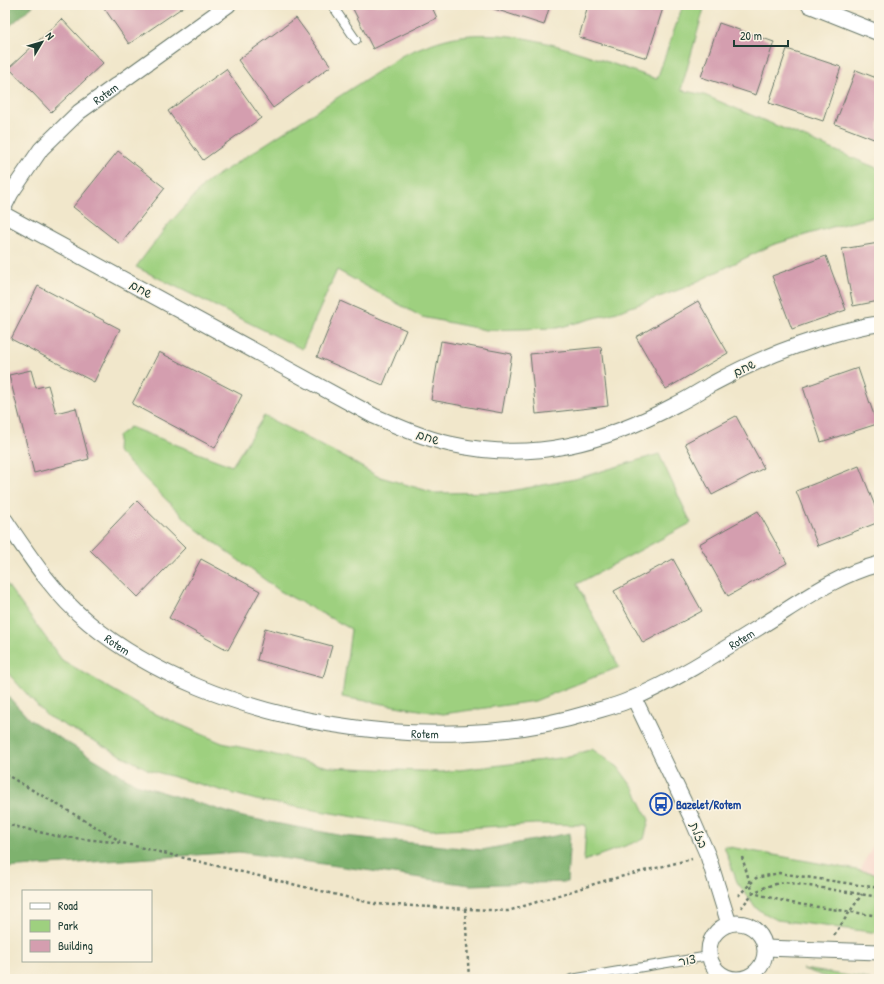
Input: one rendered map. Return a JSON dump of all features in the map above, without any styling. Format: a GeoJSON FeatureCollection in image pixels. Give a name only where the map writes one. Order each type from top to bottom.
{"type":"FeatureCollection","features":[{"type":"Feature","properties":{"kind":"street","name":"Rotem"},"geometry":{"type":"LineString","coordinates":[[5,205],[10,193],[41,149],[79,112],[228,5]]}},
{"type":"Feature","properties":{"kind":"street"},"geometry":{"type":"LineString","coordinates":[[809,5],[879,33]]}},
{"type":"Feature","properties":{"kind":"street","name":"שחם"},"geometry":{"type":"LineString","coordinates":[[5,215],[374,416],[412,433],[449,444],[484,451],[518,453],[550,450],[582,444],[614,434],[646,420],[764,358],[817,338],[879,324]]}},
{"type":"Feature","properties":{"kind":"street","name":"Rotem"},"geometry":{"type":"LineString","coordinates":[[5,520],[40,573],[88,622],[125,649],[171,674],[218,694],[285,715],[350,728],[418,734],[488,733],[557,722],[634,698],[689,671],[818,591],[846,576],[879,564]]}},
{"type":"Feature","properties":{"kind":"street","name":"בזלת"},"geometry":{"type":"LineString","coordinates":[[634,698],[692,818],[708,856],[727,917]]}},
{"type":"Feature","properties":{"kind":"street"},"geometry":{"type":"LineString","coordinates":[[727,917],[737,923],[752,927],[760,936],[765,948],[762,963],[752,977],[735,979],[720,976],[712,965],[709,956],[709,948],[713,936],[727,917]]}},
{"type":"Feature","properties":{"kind":"street"},"geometry":{"type":"LineString","coordinates":[[765,948],[879,952]]}},
{"type":"Feature","properties":{"kind":"lane"},"geometry":{"type":"LineString","coordinates":[[332,5],[356,40]]}},
{"type":"Feature","properties":{"kind":"lane","name":"צור"},"geometry":{"type":"LineString","coordinates":[[571,979],[709,956]]}},
{"type":"Feature","properties":{"kind":"path"},"geometry":{"type":"LineString","coordinates":[[5,774],[122,843]]}},
{"type":"Feature","properties":{"kind":"path"},"geometry":{"type":"LineString","coordinates":[[5,824],[56,836],[122,843],[375,904],[508,912],[604,881],[708,856]]}},
{"type":"Feature","properties":{"kind":"path"},"geometry":{"type":"LineString","coordinates":[[742,857],[753,893]]}},
{"type":"Feature","properties":{"kind":"path"},"geometry":{"type":"LineString","coordinates":[[727,917],[750,884],[756,878],[779,873],[879,888]]}},
{"type":"Feature","properties":{"kind":"path"},"geometry":{"type":"LineString","coordinates":[[727,917],[753,893],[768,886],[784,882],[879,896]]}},
{"type":"Feature","properties":{"kind":"path"},"geometry":{"type":"LineString","coordinates":[[753,893],[791,903],[879,916]]}},
{"type":"Feature","properties":{"kind":"path"},"geometry":{"type":"LineString","coordinates":[[825,949],[862,894]]}},
{"type":"Feature","properties":{"kind":"path"},"geometry":{"type":"LineString","coordinates":[[465,909],[469,979]]}},
{"type":"Feature","properties":{"kind":"shaded area"},"geometry":{"type":"Polygon","coordinates":[[[879,833],[879,874],[860,871],[879,833]]]}},
{"type":"Feature","properties":{"kind":"green space"},"geometry":{"type":"Polygon","coordinates":[[[5,5],[34,5],[5,30],[5,5]]]}},
{"type":"Feature","properties":{"kind":"green space"},"geometry":{"type":"Polygon","coordinates":[[[683,5],[705,5],[681,90],[704,95],[879,169],[879,216],[832,227],[772,245],[684,288],[617,312],[557,328],[486,330],[422,317],[337,270],[302,349],[136,267],[167,226],[207,182],[403,55],[446,39],[461,36],[486,34],[511,36],[536,40],[585,54],[657,79],[683,5]]]}},
{"type":"Feature","properties":{"kind":"green space"},"geometry":{"type":"Polygon","coordinates":[[[264,416],[346,458],[377,476],[435,493],[505,492],[575,479],[659,454],[691,523],[577,584],[619,667],[535,701],[443,714],[342,697],[351,629],[280,591],[195,528],[117,451],[118,436],[130,427],[232,466],[264,416]]]}},
{"type":"Feature","properties":{"kind":"green space"},"geometry":{"type":"Polygon","coordinates":[[[5,582],[62,660],[149,711],[222,743],[329,767],[442,772],[569,757],[592,749],[618,767],[634,789],[649,820],[644,839],[584,861],[586,825],[536,824],[430,830],[256,800],[149,770],[47,716],[5,670],[5,582]]]}},
{"type":"Feature","properties":{"kind":"green space"},"geometry":{"type":"Polygon","coordinates":[[[5,693],[30,720],[136,784],[243,817],[344,836],[482,850],[570,833],[567,882],[470,885],[239,852],[5,868],[5,693]]]}},
{"type":"Feature","properties":{"kind":"green space"},"geometry":{"type":"Polygon","coordinates":[[[724,846],[879,874],[879,933],[777,920],[757,909],[737,882],[724,846]]]}},
{"type":"Feature","properties":{"kind":"green space"},"geometry":{"type":"Polygon","coordinates":[[[803,969],[870,979],[832,979],[803,969]]]}},
{"type":"Feature","properties":{"kind":"building"},"geometry":{"type":"Polygon","coordinates":[[[102,5],[186,5],[129,44],[102,5]]]}},
{"type":"Feature","properties":{"kind":"building"},"geometry":{"type":"Polygon","coordinates":[[[351,5],[431,5],[437,18],[373,49],[351,5]]]}},
{"type":"Feature","properties":{"kind":"building"},"geometry":{"type":"Polygon","coordinates":[[[482,5],[550,5],[544,25],[482,5]]]}},
{"type":"Feature","properties":{"kind":"building"},"geometry":{"type":"Polygon","coordinates":[[[588,5],[664,5],[647,58],[579,37],[588,5]]]}},
{"type":"Feature","properties":{"kind":"building"},"geometry":{"type":"Polygon","coordinates":[[[296,18],[331,66],[273,108],[238,60],[296,18]]]}},
{"type":"Feature","properties":{"kind":"building"},"geometry":{"type":"Polygon","coordinates":[[[62,19],[103,63],[51,112],[9,68],[62,19]]]}},
{"type":"Feature","properties":{"kind":"building"},"geometry":{"type":"Polygon","coordinates":[[[719,23],[774,42],[756,95],[701,77],[719,23]]]}},
{"type":"Feature","properties":{"kind":"building"},"geometry":{"type":"Polygon","coordinates":[[[787,49],[841,67],[823,121],[769,103],[787,49]]]}},
{"type":"Feature","properties":{"kind":"building"},"geometry":{"type":"Polygon","coordinates":[[[226,69],[261,118],[203,160],[168,111],[226,69]]]}},
{"type":"Feature","properties":{"kind":"building"},"geometry":{"type":"Polygon","coordinates":[[[856,70],[879,79],[879,141],[835,124],[856,70]]]}},
{"type":"Feature","properties":{"kind":"building"},"geometry":{"type":"Polygon","coordinates":[[[118,151],[165,188],[120,244],[73,207],[118,151]]]}},
{"type":"Feature","properties":{"kind":"building"},"geometry":{"type":"Polygon","coordinates":[[[879,243],[879,301],[853,306],[842,249],[879,243]]]}},
{"type":"Feature","properties":{"kind":"building"},"geometry":{"type":"Polygon","coordinates":[[[826,256],[846,310],[792,329],[772,276],[826,256]]]}},
{"type":"Feature","properties":{"kind":"building"},"geometry":{"type":"Polygon","coordinates":[[[38,286],[120,329],[94,382],[11,339],[38,286]]]}},
{"type":"Feature","properties":{"kind":"building"},"geometry":{"type":"Polygon","coordinates":[[[340,301],[406,330],[383,385],[317,357],[340,301]]]}},
{"type":"Feature","properties":{"kind":"building"},"geometry":{"type":"Polygon","coordinates":[[[698,301],[728,353],[666,389],[636,337],[698,301]]]}},
{"type":"Feature","properties":{"kind":"building"},"geometry":{"type":"Polygon","coordinates":[[[441,341],[512,354],[502,413],[431,400],[441,341]]]}},
{"type":"Feature","properties":{"kind":"building"},"geometry":{"type":"Polygon","coordinates":[[[601,347],[608,406],[536,414],[530,354],[601,347]]]}},
{"type":"Feature","properties":{"kind":"building"},"geometry":{"type":"Polygon","coordinates":[[[159,352],[242,395],[215,448],[132,404],[159,352]]]}},
{"type":"Feature","properties":{"kind":"building"},"geometry":{"type":"Polygon","coordinates":[[[858,368],[877,424],[821,442],[803,387],[858,368]]]}},
{"type":"Feature","properties":{"kind":"building"},"geometry":{"type":"Polygon","coordinates":[[[31,370],[36,388],[48,385],[56,413],[76,408],[89,459],[34,473],[9,375],[31,370]]]}},
{"type":"Feature","properties":{"kind":"building"},"geometry":{"type":"Polygon","coordinates":[[[736,416],[764,468],[712,495],[685,443],[736,416]]]}},
{"type":"Feature","properties":{"kind":"building"},"geometry":{"type":"Polygon","coordinates":[[[859,466],[879,516],[879,522],[818,546],[796,491],[859,466]]]}},
{"type":"Feature","properties":{"kind":"building"},"geometry":{"type":"Polygon","coordinates":[[[137,501],[185,548],[138,597],[90,550],[137,501]]]}},
{"type":"Feature","properties":{"kind":"building"},"geometry":{"type":"Polygon","coordinates":[[[758,511],[787,563],[728,596],[699,544],[758,511]]]}},
{"type":"Feature","properties":{"kind":"building"},"geometry":{"type":"Polygon","coordinates":[[[201,559],[260,591],[228,650],[169,618],[201,559]]]}},
{"type":"Feature","properties":{"kind":"building"},"geometry":{"type":"Polygon","coordinates":[[[673,559],[702,611],[643,643],[614,591],[673,559]]]}},
{"type":"Feature","properties":{"kind":"building"},"geometry":{"type":"Polygon","coordinates":[[[265,628],[332,646],[323,678],[257,660],[265,628]]]}},
{"type":"Feature","properties":{"kind":"place","name":"Bazelet/Rotem"},"geometry":{"type":"Point","coordinates":[661,804]}}]}
